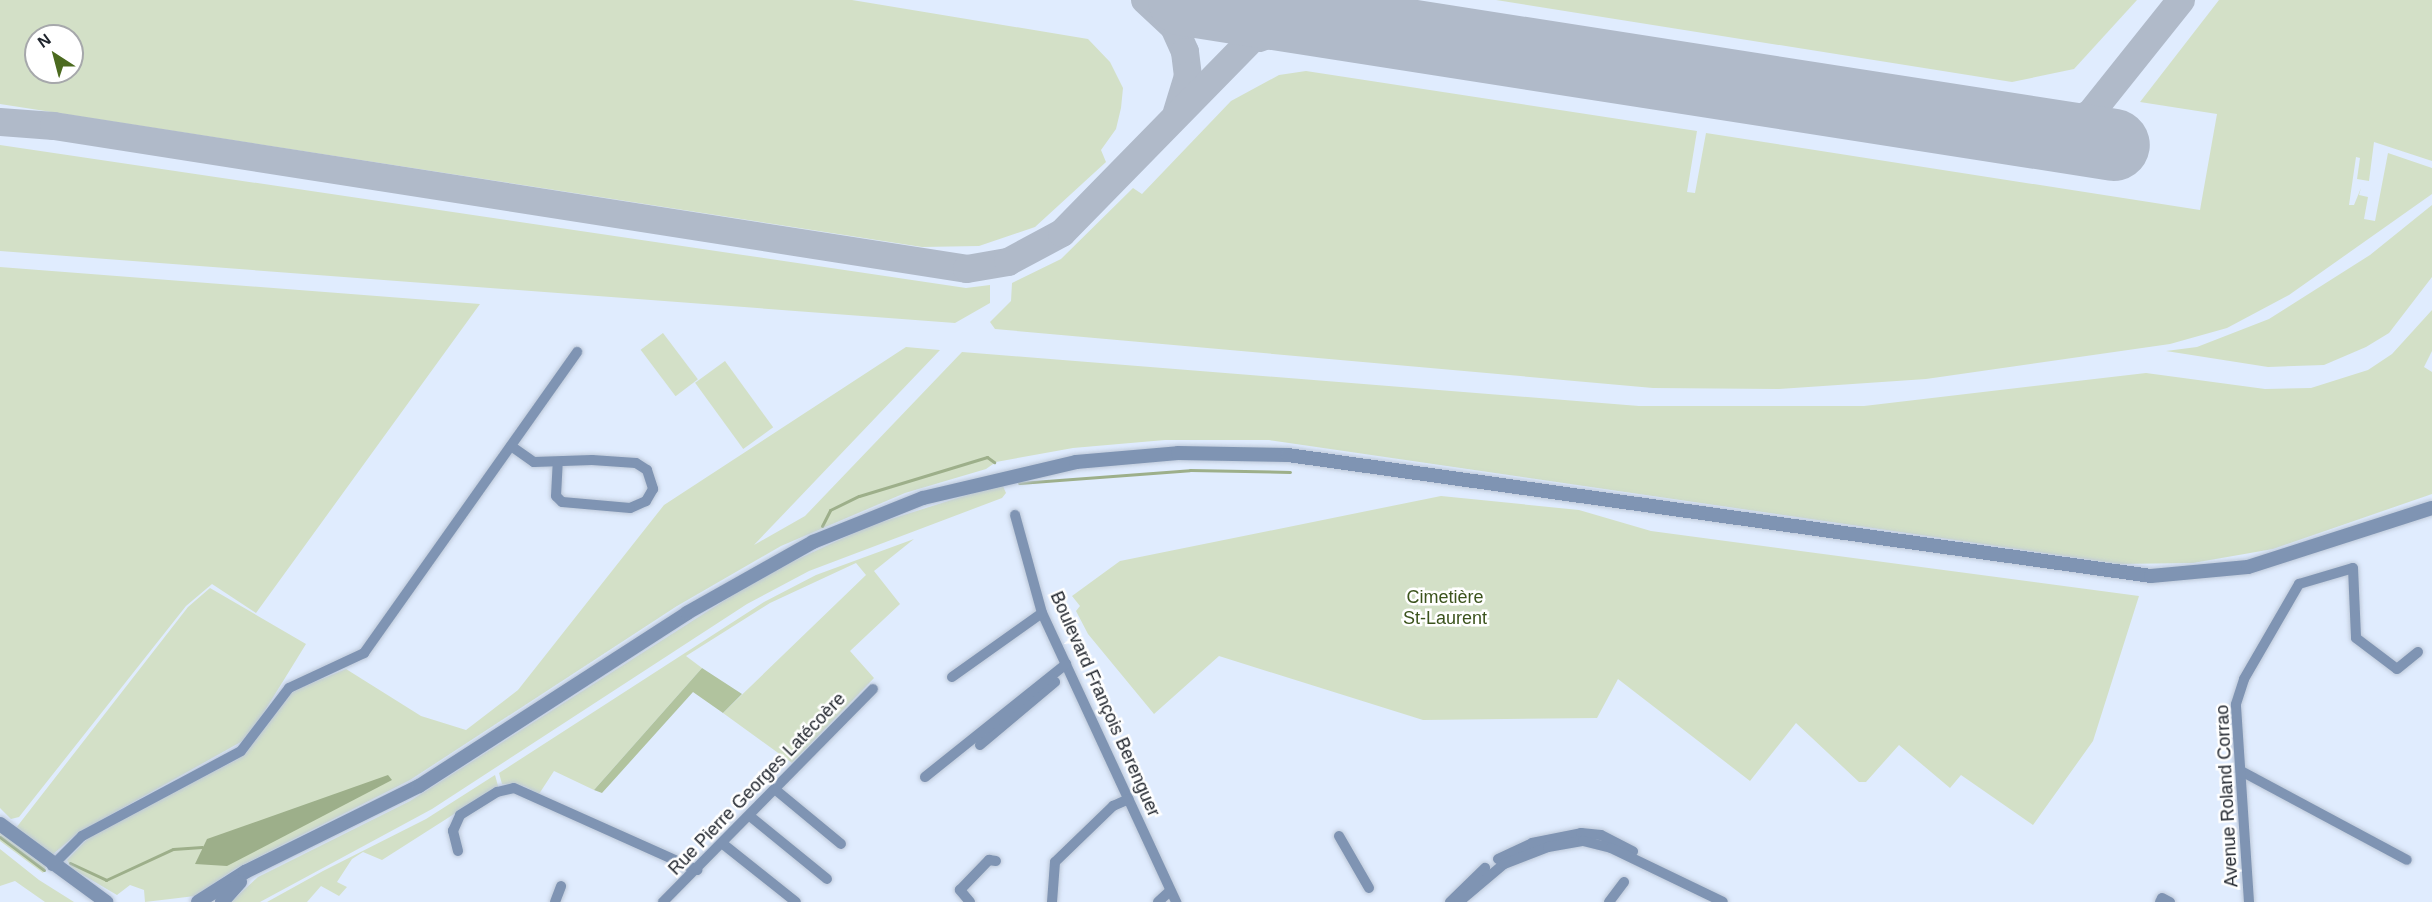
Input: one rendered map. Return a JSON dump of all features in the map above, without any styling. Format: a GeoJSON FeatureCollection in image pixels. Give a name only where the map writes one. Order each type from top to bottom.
{"type":"FeatureCollection","features":[{"type":"Feature","properties":{"kind":"street"},"geometry":{"type":"LineString","coordinates":[[52,866],[82,836],[241,751],[289,688],[364,653],[577,352]]}},
{"type":"Feature","properties":{"kind":"street"},"geometry":{"type":"LineString","coordinates":[[511,446],[534,462],[558,462],[636,463],[647,470],[653,489],[646,501],[630,508],[562,502],[556,496],[558,462]]}},
{"type":"Feature","properties":{"kind":"street"},"geometry":{"type":"LineString","coordinates":[[198,902],[261,866],[419,786],[696,608],[813,542],[923,498],[1076,462],[1178,453],[1288,455],[2151,576],[2248,567],[2432,508]]}},
{"type":"Feature","properties":{"kind":"street","name":"Boulevard François Berenguer"},"geometry":{"type":"LineString","coordinates":[[1015,515],[1042,613],[1176,902]]}},
{"type":"Feature","properties":{"kind":"street","name":"Avenue Roland Corrao"},"geometry":{"type":"LineString","coordinates":[[2249,902],[2236,704],[2244,679],[2300,584],[2353,567],[2356,638],[2397,669],[2418,652]]}},
{"type":"Feature","properties":{"kind":"street"},"geometry":{"type":"LineString","coordinates":[[952,676],[1042,613]]}},
{"type":"Feature","properties":{"kind":"street"},"geometry":{"type":"LineString","coordinates":[[980,745],[1068,668]]}},
{"type":"Feature","properties":{"kind":"street"},"geometry":{"type":"LineString","coordinates":[[925,777],[1068,668]]}},
{"type":"Feature","properties":{"kind":"street","name":"Rue Pierre Georges Latécoère"},"geometry":{"type":"LineString","coordinates":[[663,902],[777,791],[873,689]]}},
{"type":"Feature","properties":{"kind":"street"},"geometry":{"type":"LineString","coordinates":[[2241,771],[2407,860]]}},
{"type":"Feature","properties":{"kind":"street"},"geometry":{"type":"LineString","coordinates":[[458,851],[453,831],[460,815],[497,792],[514,788],[697,870]]}},
{"type":"Feature","properties":{"kind":"street"},"geometry":{"type":"LineString","coordinates":[[777,791],[841,844]]}},
{"type":"Feature","properties":{"kind":"street"},"geometry":{"type":"LineString","coordinates":[[1052,902],[1055,862],[1113,806],[1129,800]]}},
{"type":"Feature","properties":{"kind":"street"},"geometry":{"type":"LineString","coordinates":[[751,817],[827,879]]}},
{"type":"Feature","properties":{"kind":"street"},"geometry":{"type":"LineString","coordinates":[[0,824],[52,866],[106,901]]}},
{"type":"Feature","properties":{"kind":"street"},"geometry":{"type":"LineString","coordinates":[[1450,902],[1472,878],[1516,850],[1581,833],[1613,840],[1700,891]]}},
{"type":"Feature","properties":{"kind":"street"},"geometry":{"type":"LineString","coordinates":[[1339,836],[1369,888]]}},
{"type":"Feature","properties":{"kind":"street"},"geometry":{"type":"LineString","coordinates":[[1459,902],[1504,864],[1548,847],[1583,841],[1611,848],[1723,902]]}},
{"type":"Feature","properties":{"kind":"street"},"geometry":{"type":"LineString","coordinates":[[723,844],[796,902]]}},
{"type":"Feature","properties":{"kind":"street"},"geometry":{"type":"LineString","coordinates":[[970,902],[960,890],[989,860],[996,861]]}},
{"type":"Feature","properties":{"kind":"street"},"geometry":{"type":"LineString","coordinates":[[222,902],[261,866]]}},
{"type":"Feature","properties":{"kind":"street"},"geometry":{"type":"LineString","coordinates":[[1608,902],[1624,882]]}},
{"type":"Feature","properties":{"kind":"street"},"geometry":{"type":"LineString","coordinates":[[555,902],[561,886]]}},
{"type":"Feature","properties":{"kind":"street"},"geometry":{"type":"LineString","coordinates":[[1158,902],[1170,891]]}},
{"type":"Feature","properties":{"kind":"green space"},"geometry":{"type":"Polygon","coordinates":[[[0,0],[852,0],[1088,39],[1110,62],[1123,88],[1116,129],[1101,150],[1106,162],[1035,227],[979,246],[922,247],[0,104],[0,0]]]}},
{"type":"Feature","properties":{"kind":"green space"},"geometry":{"type":"Polygon","coordinates":[[[1496,0],[2137,0],[2074,69],[2012,82],[1496,0]]]}},
{"type":"Feature","properties":{"kind":"green space"},"geometry":{"type":"Polygon","coordinates":[[[2219,0],[2432,0],[2432,161],[2374,142],[2369,181],[2357,179],[2360,158],[2356,157],[2349,205],[2354,205],[2361,188],[2359,195],[2368,197],[2364,219],[2375,221],[2388,153],[2432,168],[2432,194],[2289,295],[2227,328],[2170,344],[1926,379],[1779,389],[1653,388],[995,329],[990,322],[1011,301],[1012,283],[1061,259],[1133,188],[1142,194],[1231,101],[1279,75],[1306,71],[1697,131],[1687,192],[1695,193],[1706,133],[2200,210],[2217,114],[2140,102],[2219,0]]]}},
{"type":"Feature","properties":{"kind":"green space"},"geometry":{"type":"Polygon","coordinates":[[[0,145],[966,288],[990,285],[990,303],[955,323],[0,251],[0,145]]]}},
{"type":"Feature","properties":{"kind":"green space"},"geometry":{"type":"Polygon","coordinates":[[[2432,205],[2432,277],[2389,333],[2366,347],[2324,365],[2268,367],[2166,351],[2197,347],[2269,319],[2370,255],[2432,205]]]}},
{"type":"Feature","properties":{"kind":"green space"},"geometry":{"type":"Polygon","coordinates":[[[0,267],[480,304],[256,613],[212,584],[186,606],[19,817],[11,819],[0,808],[0,267]]]}},
{"type":"Feature","properties":{"kind":"green space"},"geometry":{"type":"Polygon","coordinates":[[[2432,310],[2432,351],[2424,367],[2432,372],[2432,494],[2273,549],[2193,563],[2119,564],[1269,440],[1165,440],[1073,448],[996,462],[986,469],[905,493],[781,546],[677,606],[410,780],[235,869],[195,896],[145,902],[144,890],[130,885],[117,895],[71,868],[67,860],[91,835],[238,759],[290,692],[346,669],[421,716],[466,730],[518,690],[664,505],[906,347],[940,350],[754,545],[805,516],[962,352],[1639,406],[1864,406],[2146,373],[2265,389],[2311,388],[2368,370],[2392,354],[2432,310]]]}},
{"type":"Feature","properties":{"kind":"green space"},"geometry":{"type":"Polygon","coordinates":[[[663,333],[698,379],[676,396],[641,350],[663,333]]]}},
{"type":"Feature","properties":{"kind":"green space"},"geometry":{"type":"Polygon","coordinates":[[[725,361],[773,427],[743,449],[695,383],[725,361]]]}},
{"type":"Feature","properties":{"kind":"green space"},"geometry":{"type":"Polygon","coordinates":[[[1002,484],[1006,493],[1002,498],[809,571],[747,604],[432,809],[260,902],[231,902],[258,877],[410,801],[766,574],[869,526],[1002,484]]]}},
{"type":"Feature","properties":{"kind":"green space","name":"Cimetière St-Laurent"},"geometry":{"type":"Polygon","coordinates":[[[1441,496],[1579,510],[1651,531],[2139,596],[2093,741],[2033,825],[1961,775],[1950,788],[1899,745],[1866,782],[1859,782],[1796,723],[1750,781],[1618,679],[1597,718],[1423,720],[1219,656],[1154,714],[1088,634],[1076,611],[1080,606],[1072,596],[1120,561],[1441,496]]]}},
{"type":"Feature","properties":{"kind":"green space"},"geometry":{"type":"Polygon","coordinates":[[[914,539],[874,571],[900,604],[850,651],[874,678],[792,763],[723,713],[866,575],[856,563],[770,603],[686,656],[702,668],[594,790],[554,771],[539,794],[524,786],[502,784],[499,773],[764,602],[816,575],[914,539]]]}},
{"type":"Feature","properties":{"kind":"green space"},"geometry":{"type":"Polygon","coordinates":[[[210,588],[306,644],[248,738],[78,833],[52,855],[16,828],[188,607],[210,588]]]}},
{"type":"Feature","properties":{"kind":"green space"},"geometry":{"type":"Polygon","coordinates":[[[495,775],[498,786],[382,860],[363,852],[352,859],[337,882],[347,887],[339,896],[321,886],[307,902],[267,902],[426,819],[495,775]]]}},
{"type":"Feature","properties":{"kind":"green space"},"geometry":{"type":"Polygon","coordinates":[[[0,832],[46,867],[43,873],[0,841],[0,832]]]}},
{"type":"Feature","properties":{"kind":"green space"},"geometry":{"type":"Polygon","coordinates":[[[0,849],[39,880],[74,902],[45,902],[15,881],[0,886],[0,849]]]}},
{"type":"Feature","properties":{"kind":"shaded area"},"geometry":{"type":"Polygon","coordinates":[[[702,668],[742,694],[723,713],[693,692],[602,793],[594,790],[702,668]]]}},
{"type":"Feature","properties":{"kind":"shaded area"},"geometry":{"type":"Polygon","coordinates":[[[388,775],[392,780],[227,866],[195,864],[207,839],[388,775]]]}},
{"type":"Feature","properties":{"kind":"waterway"},"geometry":{"type":"LineString","coordinates":[[822,526],[830,510],[859,496],[987,457],[994,462]]}},
{"type":"Feature","properties":{"kind":"waterway"},"geometry":{"type":"LineString","coordinates":[[1019,483],[1190,470],[1290,472]]}},
{"type":"Feature","properties":{"kind":"waterway"},"geometry":{"type":"LineString","coordinates":[[0,837],[44,870]]}},
{"type":"Feature","properties":{"kind":"waterway"},"geometry":{"type":"LineString","coordinates":[[70,863],[106,880],[173,849],[202,847]]}},
{"type":"Feature","properties":{"kind":"taxiway"},"geometry":{"type":"LineString","coordinates":[[1145,0],[1174,27],[1185,52],[1188,76],[1177,112]]}},
{"type":"Feature","properties":{"kind":"taxiway"},"geometry":{"type":"LineString","coordinates":[[1210,4],[1261,0]]}},
{"type":"Feature","properties":{"kind":"taxiway"},"geometry":{"type":"LineString","coordinates":[[0,122],[54,126],[967,269],[1008,262],[1062,233],[1290,0]]}},
{"type":"Feature","properties":{"kind":"taxiway"},"geometry":{"type":"LineString","coordinates":[[2016,129],[2050,130],[2090,114],[2181,0]]}},
{"type":"Feature","properties":{"kind":"taxiway"},"geometry":{"type":"LineString","coordinates":[[1259,38],[1300,23],[1325,22]]}},
{"type":"Feature","properties":{"kind":"runway"},"geometry":{"type":"LineString","coordinates":[[1184,0],[2114,145]]}}]}
